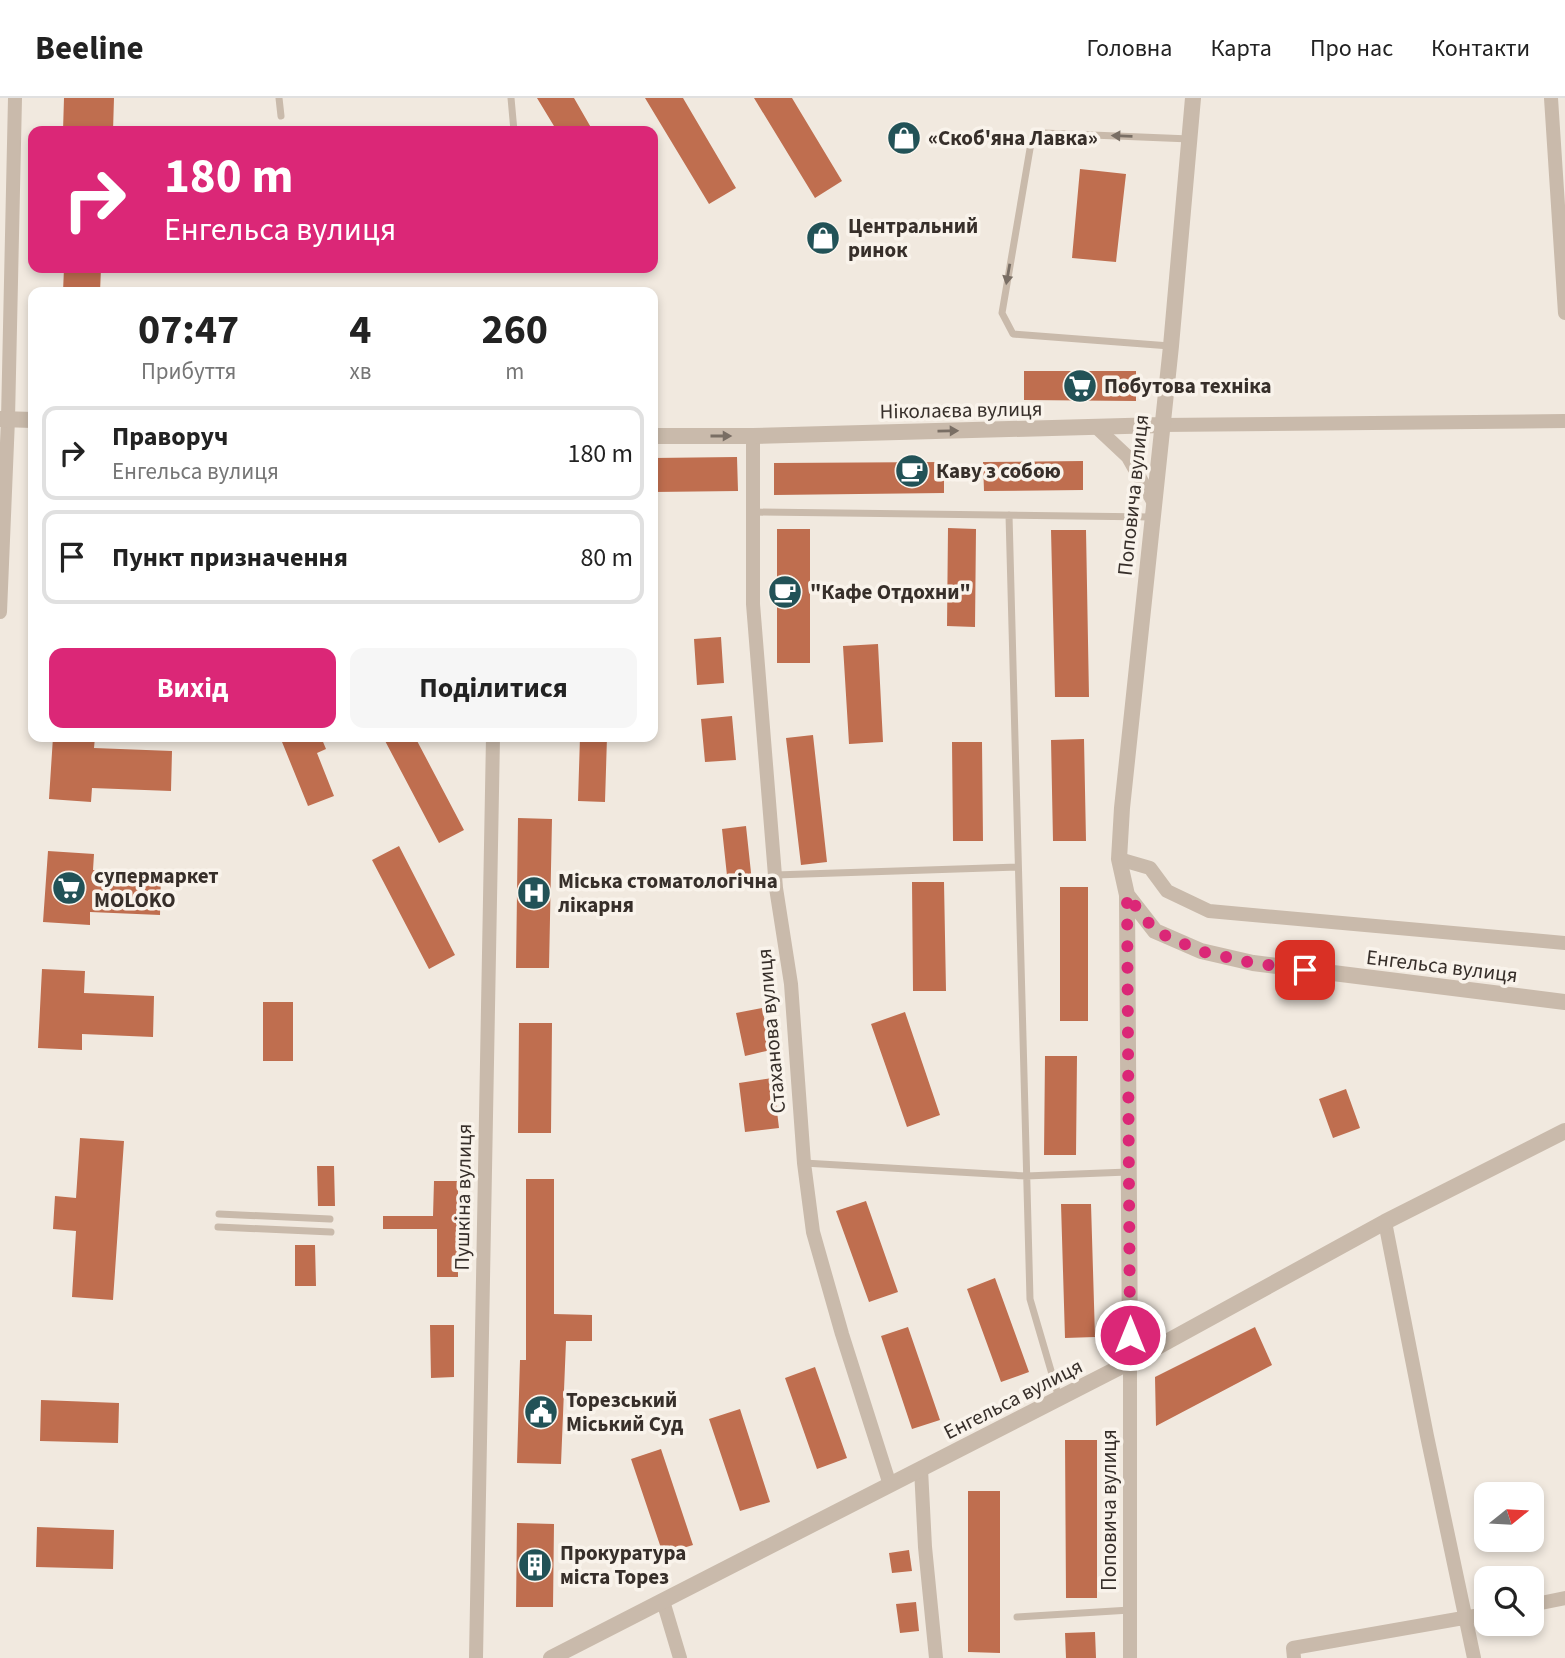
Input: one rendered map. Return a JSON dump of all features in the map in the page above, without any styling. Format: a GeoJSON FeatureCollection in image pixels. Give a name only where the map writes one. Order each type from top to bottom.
{"type":"FeatureCollection","features":[{"type":"Feature","properties":{"kind":"street"},"geometry":{"type":"LineString","coordinates":[[0,612],[15,98]]}},
{"type":"Feature","properties":{"kind":"street","name":"Поповича вулиця"},"geometry":{"type":"LineString","coordinates":[[1127,895],[1119,859],[1122,808],[1171,346],[1193,98]]}},
{"type":"Feature","properties":{"kind":"street"},"geometry":{"type":"LineString","coordinates":[[1551,98],[1565,313]]}},
{"type":"Feature","properties":{"kind":"street"},"geometry":{"type":"LineString","coordinates":[[4,419],[28,420]]}},
{"type":"Feature","properties":{"kind":"street","name":"Ніколаєва вулиця"},"geometry":{"type":"LineString","coordinates":[[658,436],[1161,425],[1565,421]]}},
{"type":"Feature","properties":{"kind":"street"},"geometry":{"type":"LineString","coordinates":[[1096,427],[1128,457],[1153,510]]}},
{"type":"Feature","properties":{"kind":"street","name":"Стаханова вулиця"},"geometry":{"type":"LineString","coordinates":[[753,436],[753,604],[775,875],[791,984],[804,1163],[813,1232],[890,1485]]}},
{"type":"Feature","properties":{"kind":"street","name":"Пушкіна вулиця"},"geometry":{"type":"LineString","coordinates":[[476,1658],[493,742]]}},
{"type":"Feature","properties":{"kind":"street"},"geometry":{"type":"LineString","coordinates":[[1119,859],[1150,868],[1167,891],[1209,911],[1565,943]]}},
{"type":"Feature","properties":{"kind":"street"},"geometry":{"type":"LineString","coordinates":[[1127,895],[1130,1362]]}},
{"type":"Feature","properties":{"kind":"street","name":"Енгельса вулиця"},"geometry":{"type":"LineString","coordinates":[[1127,895],[1155,931],[1200,951],[1253,963],[1565,1002]]}},
{"type":"Feature","properties":{"kind":"street","name":"Енгельса вулиця"},"geometry":{"type":"LineString","coordinates":[[551,1658],[1130,1362],[1385,1223],[1565,1131]]}},
{"type":"Feature","properties":{"kind":"street"},"geometry":{"type":"LineString","coordinates":[[1385,1223],[1474,1658]]}},
{"type":"Feature","properties":{"kind":"street","name":"Поповича вулиця"},"geometry":{"type":"LineString","coordinates":[[1130,1362],[1130,1658]]}},
{"type":"Feature","properties":{"kind":"street"},"geometry":{"type":"LineString","coordinates":[[921,1469],[925,1547],[936,1658]]}},
{"type":"Feature","properties":{"kind":"street"},"geometry":{"type":"LineString","coordinates":[[1544,1602],[1565,1598]]}},
{"type":"Feature","properties":{"kind":"street"},"geometry":{"type":"LineString","coordinates":[[663,1601],[680,1658]]}},
{"type":"Feature","properties":{"kind":"street"},"geometry":{"type":"LineString","coordinates":[[1294,1658],[1293,1648],[1474,1616]]}},
{"type":"Feature","properties":{"kind":"lane"},"geometry":{"type":"LineString","coordinates":[[279,98],[281,116]]}},
{"type":"Feature","properties":{"kind":"lane"},"geometry":{"type":"LineString","coordinates":[[511,98],[514,126]]}},
{"type":"Feature","properties":{"kind":"lane"},"geometry":{"type":"LineString","coordinates":[[1171,346],[1013,334],[1002,313],[1031,144],[1043,134],[1190,139]]}},
{"type":"Feature","properties":{"kind":"lane"},"geometry":{"type":"LineString","coordinates":[[753,512],[1009,515],[1153,510]]}},
{"type":"Feature","properties":{"kind":"lane"},"geometry":{"type":"LineString","coordinates":[[1009,515],[1030,1299],[1059,1398]]}},
{"type":"Feature","properties":{"kind":"lane"},"geometry":{"type":"LineString","coordinates":[[775,875],[1018,867]]}},
{"type":"Feature","properties":{"kind":"lane"},"geometry":{"type":"LineString","coordinates":[[804,1163],[1026,1176],[1129,1172]]}},
{"type":"Feature","properties":{"kind":"lane"},"geometry":{"type":"LineString","coordinates":[[219,1214],[330,1219]]}},
{"type":"Feature","properties":{"kind":"lane"},"geometry":{"type":"LineString","coordinates":[[218,1227],[331,1232]]}},
{"type":"Feature","properties":{"kind":"lane"},"geometry":{"type":"LineString","coordinates":[[1017,1617],[1130,1611]]}},
{"type":"Feature","properties":{"kind":"building"},"geometry":{"type":"Polygon","coordinates":[[[64,98],[114,98],[113,126],[63,126],[64,98]]]}},
{"type":"Feature","properties":{"kind":"building"},"geometry":{"type":"Polygon","coordinates":[[[537,98],[574,98],[590,126],[554,126],[537,98]]]}},
{"type":"Feature","properties":{"kind":"building"},"geometry":{"type":"Polygon","coordinates":[[[645,98],[683,98],[736,188],[709,204],[645,98]]]}},
{"type":"Feature","properties":{"kind":"building"},"geometry":{"type":"Polygon","coordinates":[[[754,98],[792,98],[842,181],[815,198],[754,98]]]}},
{"type":"Feature","properties":{"kind":"building"},"geometry":{"type":"Polygon","coordinates":[[[1080,169],[1126,174],[1116,262],[1072,258],[1080,169]]]}},
{"type":"Feature","properties":{"kind":"building"},"geometry":{"type":"Polygon","coordinates":[[[64,273],[101,273],[100,287],[63,287],[64,273]]]}},
{"type":"Feature","properties":{"kind":"building","name":"Побутова техніка"},"geometry":{"type":"Polygon","coordinates":[[[1024,371],[1136,371],[1136,401],[1024,400],[1024,371]]]}},
{"type":"Feature","properties":{"kind":"building"},"geometry":{"type":"Polygon","coordinates":[[[737,457],[738,491],[658,492],[658,458],[737,457]]]}},
{"type":"Feature","properties":{"kind":"building"},"geometry":{"type":"Polygon","coordinates":[[[1083,461],[1083,490],[984,491],[983,462],[1083,461]]]}},
{"type":"Feature","properties":{"kind":"building"},"geometry":{"type":"Polygon","coordinates":[[[944,462],[944,493],[774,495],[774,463],[944,462]]]}},
{"type":"Feature","properties":{"kind":"building"},"geometry":{"type":"Polygon","coordinates":[[[948,528],[976,529],[975,627],[947,626],[948,528]]]}},
{"type":"Feature","properties":{"kind":"building"},"geometry":{"type":"Polygon","coordinates":[[[777,529],[810,529],[810,663],[777,663],[777,529]]]}},
{"type":"Feature","properties":{"kind":"building"},"geometry":{"type":"Polygon","coordinates":[[[1051,530],[1086,530],[1089,697],[1055,697],[1051,530]]]}},
{"type":"Feature","properties":{"kind":"building"},"geometry":{"type":"Polygon","coordinates":[[[721,637],[724,683],[697,685],[694,639],[721,637]]]}},
{"type":"Feature","properties":{"kind":"building"},"geometry":{"type":"Polygon","coordinates":[[[878,644],[883,742],[849,744],[843,646],[878,644]]]}},
{"type":"Feature","properties":{"kind":"building"},"geometry":{"type":"Polygon","coordinates":[[[732,716],[736,760],[705,762],[701,719],[732,716]]]}},
{"type":"Feature","properties":{"kind":"building"},"geometry":{"type":"Polygon","coordinates":[[[813,735],[827,862],[801,865],[786,738],[813,735]]]}},
{"type":"Feature","properties":{"kind":"building"},"geometry":{"type":"Polygon","coordinates":[[[1084,739],[1086,841],[1053,841],[1051,740],[1084,739]]]}},
{"type":"Feature","properties":{"kind":"building"},"geometry":{"type":"Polygon","coordinates":[[[53,742],[95,742],[94,748],[172,751],[171,791],[92,788],[91,802],[49,799],[53,742]]]}},
{"type":"Feature","properties":{"kind":"building"},"geometry":{"type":"Polygon","coordinates":[[[282,742],[323,742],[326,749],[317,753],[334,796],[308,806],[282,742]]]}},
{"type":"Feature","properties":{"kind":"building"},"geometry":{"type":"Polygon","coordinates":[[[386,742],[418,742],[464,830],[439,843],[386,742]]]}},
{"type":"Feature","properties":{"kind":"building"},"geometry":{"type":"Polygon","coordinates":[[[580,742],[607,742],[605,802],[578,801],[580,742]]]}},
{"type":"Feature","properties":{"kind":"building"},"geometry":{"type":"Polygon","coordinates":[[[952,742],[982,742],[983,841],[953,841],[952,742]]]}},
{"type":"Feature","properties":{"kind":"building","name":"Міська стоматологічна лікарня"},"geometry":{"type":"Polygon","coordinates":[[[518,818],[552,819],[549,968],[516,968],[518,818]]]}},
{"type":"Feature","properties":{"kind":"building"},"geometry":{"type":"Polygon","coordinates":[[[746,826],[752,882],[728,885],[722,829],[746,826]]]}},
{"type":"Feature","properties":{"kind":"building"},"geometry":{"type":"Polygon","coordinates":[[[399,846],[455,955],[429,969],[372,860],[399,846]]]}},
{"type":"Feature","properties":{"kind":"building"},"geometry":{"type":"Polygon","coordinates":[[[48,851],[94,854],[93,870],[161,873],[160,915],[90,912],[90,925],[43,922],[48,851]]]}},
{"type":"Feature","properties":{"kind":"building"},"geometry":{"type":"Polygon","coordinates":[[[912,882],[944,882],[946,991],[913,991],[912,882]]]}},
{"type":"Feature","properties":{"kind":"building"},"geometry":{"type":"Polygon","coordinates":[[[1060,887],[1088,887],[1088,1021],[1060,1021],[1060,887]]]}},
{"type":"Feature","properties":{"kind":"building"},"geometry":{"type":"Polygon","coordinates":[[[42,969],[85,971],[84,993],[154,996],[153,1037],[82,1034],[82,1050],[38,1048],[42,969]]]}},
{"type":"Feature","properties":{"kind":"building"},"geometry":{"type":"Polygon","coordinates":[[[263,1002],[293,1002],[293,1061],[263,1061],[263,1002]]]}},
{"type":"Feature","properties":{"kind":"building"},"geometry":{"type":"Polygon","coordinates":[[[762,1008],[771,1050],[745,1056],[736,1013],[762,1008]]]}},
{"type":"Feature","properties":{"kind":"building"},"geometry":{"type":"Polygon","coordinates":[[[905,1012],[940,1115],[907,1127],[871,1024],[905,1012]]]}},
{"type":"Feature","properties":{"kind":"building"},"geometry":{"type":"Polygon","coordinates":[[[519,1023],[552,1023],[551,1133],[518,1133],[519,1023]]]}},
{"type":"Feature","properties":{"kind":"building"},"geometry":{"type":"Polygon","coordinates":[[[1045,1056],[1077,1056],[1076,1155],[1044,1155],[1045,1056]]]}},
{"type":"Feature","properties":{"kind":"building"},"geometry":{"type":"Polygon","coordinates":[[[773,1078],[779,1128],[745,1132],[739,1083],[773,1078]]]}},
{"type":"Feature","properties":{"kind":"building"},"geometry":{"type":"Polygon","coordinates":[[[1346,1089],[1360,1128],[1333,1138],[1319,1099],[1346,1089]]]}},
{"type":"Feature","properties":{"kind":"building"},"geometry":{"type":"Polygon","coordinates":[[[80,1138],[124,1141],[113,1300],[72,1297],[76,1231],[53,1229],[55,1196],[76,1198],[80,1138]]]}},
{"type":"Feature","properties":{"kind":"building"},"geometry":{"type":"Polygon","coordinates":[[[317,1166],[334,1166],[335,1206],[318,1206],[317,1166]]]}},
{"type":"Feature","properties":{"kind":"building"},"geometry":{"type":"Polygon","coordinates":[[[526,1179],[554,1179],[554,1314],[592,1315],[592,1341],[566,1341],[561,1464],[517,1463],[520,1360],[526,1360],[526,1179]]]}},
{"type":"Feature","properties":{"kind":"building"},"geometry":{"type":"Polygon","coordinates":[[[434,1181],[458,1181],[458,1277],[437,1277],[437,1229],[383,1229],[383,1216],[433,1216],[434,1181]]]}},
{"type":"Feature","properties":{"kind":"building"},"geometry":{"type":"Polygon","coordinates":[[[866,1201],[898,1292],[869,1302],[836,1211],[866,1201]]]}},
{"type":"Feature","properties":{"kind":"building"},"geometry":{"type":"Polygon","coordinates":[[[1061,1204],[1091,1204],[1095,1337],[1065,1338],[1061,1204]]]}},
{"type":"Feature","properties":{"kind":"building"},"geometry":{"type":"Polygon","coordinates":[[[295,1245],[315,1245],[316,1286],[295,1286],[295,1245]]]}},
{"type":"Feature","properties":{"kind":"building"},"geometry":{"type":"Polygon","coordinates":[[[995,1278],[1029,1372],[1001,1382],[967,1289],[995,1278]]]}},
{"type":"Feature","properties":{"kind":"building"},"geometry":{"type":"Polygon","coordinates":[[[430,1325],[454,1325],[454,1377],[431,1378],[430,1325]]]}},
{"type":"Feature","properties":{"kind":"building"},"geometry":{"type":"Polygon","coordinates":[[[908,1327],[940,1420],[912,1429],[881,1336],[908,1327]]]}},
{"type":"Feature","properties":{"kind":"building"},"geometry":{"type":"Polygon","coordinates":[[[1255,1327],[1272,1365],[1156,1426],[1155,1377],[1255,1327]]]}},
{"type":"Feature","properties":{"kind":"building"},"geometry":{"type":"Polygon","coordinates":[[[815,1367],[847,1458],[817,1469],[785,1378],[815,1367]]]}},
{"type":"Feature","properties":{"kind":"building"},"geometry":{"type":"Polygon","coordinates":[[[41,1400],[119,1403],[118,1443],[40,1441],[41,1400]]]}},
{"type":"Feature","properties":{"kind":"building"},"geometry":{"type":"Polygon","coordinates":[[[740,1409],[770,1502],[740,1511],[709,1419],[740,1409]]]}},
{"type":"Feature","properties":{"kind":"building"},"geometry":{"type":"Polygon","coordinates":[[[1065,1440],[1097,1440],[1097,1598],[1066,1598],[1065,1440]]]}},
{"type":"Feature","properties":{"kind":"building"},"geometry":{"type":"Polygon","coordinates":[[[661,1449],[693,1545],[663,1554],[631,1459],[661,1449]]]}},
{"type":"Feature","properties":{"kind":"building"},"geometry":{"type":"Polygon","coordinates":[[[968,1491],[1000,1491],[1000,1653],[968,1652],[968,1491]]]}},
{"type":"Feature","properties":{"kind":"building","name":"Прокуратура міста Торез"},"geometry":{"type":"Polygon","coordinates":[[[517,1523],[554,1524],[553,1607],[516,1607],[517,1523]]]}},
{"type":"Feature","properties":{"kind":"building"},"geometry":{"type":"Polygon","coordinates":[[[37,1527],[114,1530],[113,1569],[36,1567],[37,1527]]]}},
{"type":"Feature","properties":{"kind":"building"},"geometry":{"type":"Polygon","coordinates":[[[909,1550],[912,1571],[892,1573],[889,1553],[909,1550]]]}},
{"type":"Feature","properties":{"kind":"building"},"geometry":{"type":"Polygon","coordinates":[[[916,1602],[919,1631],[900,1633],[896,1604],[916,1602]]]}},
{"type":"Feature","properties":{"kind":"building"},"geometry":{"type":"Polygon","coordinates":[[[1095,1632],[1096,1658],[1066,1658],[1065,1633],[1095,1632]]]}},
{"type":"Feature","properties":{"kind":"place","name":"«Скоб'яна Лавка»"},"geometry":{"type":"Point","coordinates":[904,138]}},
{"type":"Feature","properties":{"kind":"place","name":"Центральний ринок"},"geometry":{"type":"Point","coordinates":[823,238]}},
{"type":"Feature","properties":{"kind":"place","name":"Побутова техніка"},"geometry":{"type":"Point","coordinates":[1080,386]}},
{"type":"Feature","properties":{"kind":"place","name":"Каву з собою"},"geometry":{"type":"Point","coordinates":[912,471]}},
{"type":"Feature","properties":{"kind":"place","name":"\"Кафе Отдохни\""},"geometry":{"type":"Point","coordinates":[785,592]}},
{"type":"Feature","properties":{"kind":"place","name":"супермаркет MOLOKO"},"geometry":{"type":"Point","coordinates":[69,888]}},
{"type":"Feature","properties":{"kind":"place","name":"Міська стоматологічна лікарня"},"geometry":{"type":"Point","coordinates":[534,893]}},
{"type":"Feature","properties":{"kind":"place","name":"Торезський Міський Суд"},"geometry":{"type":"Point","coordinates":[541,1412]}},
{"type":"Feature","properties":{"kind":"place","name":"Прокуратура міста Торез"},"geometry":{"type":"Point","coordinates":[535,1565]}},
{"type":"Feature","properties":{"kind":"route"},"geometry":{"type":"LineString","coordinates":[[1130,1335],[1127,895],[1155,931],[1200,951],[1253,963],[1305,970]]}}]}
